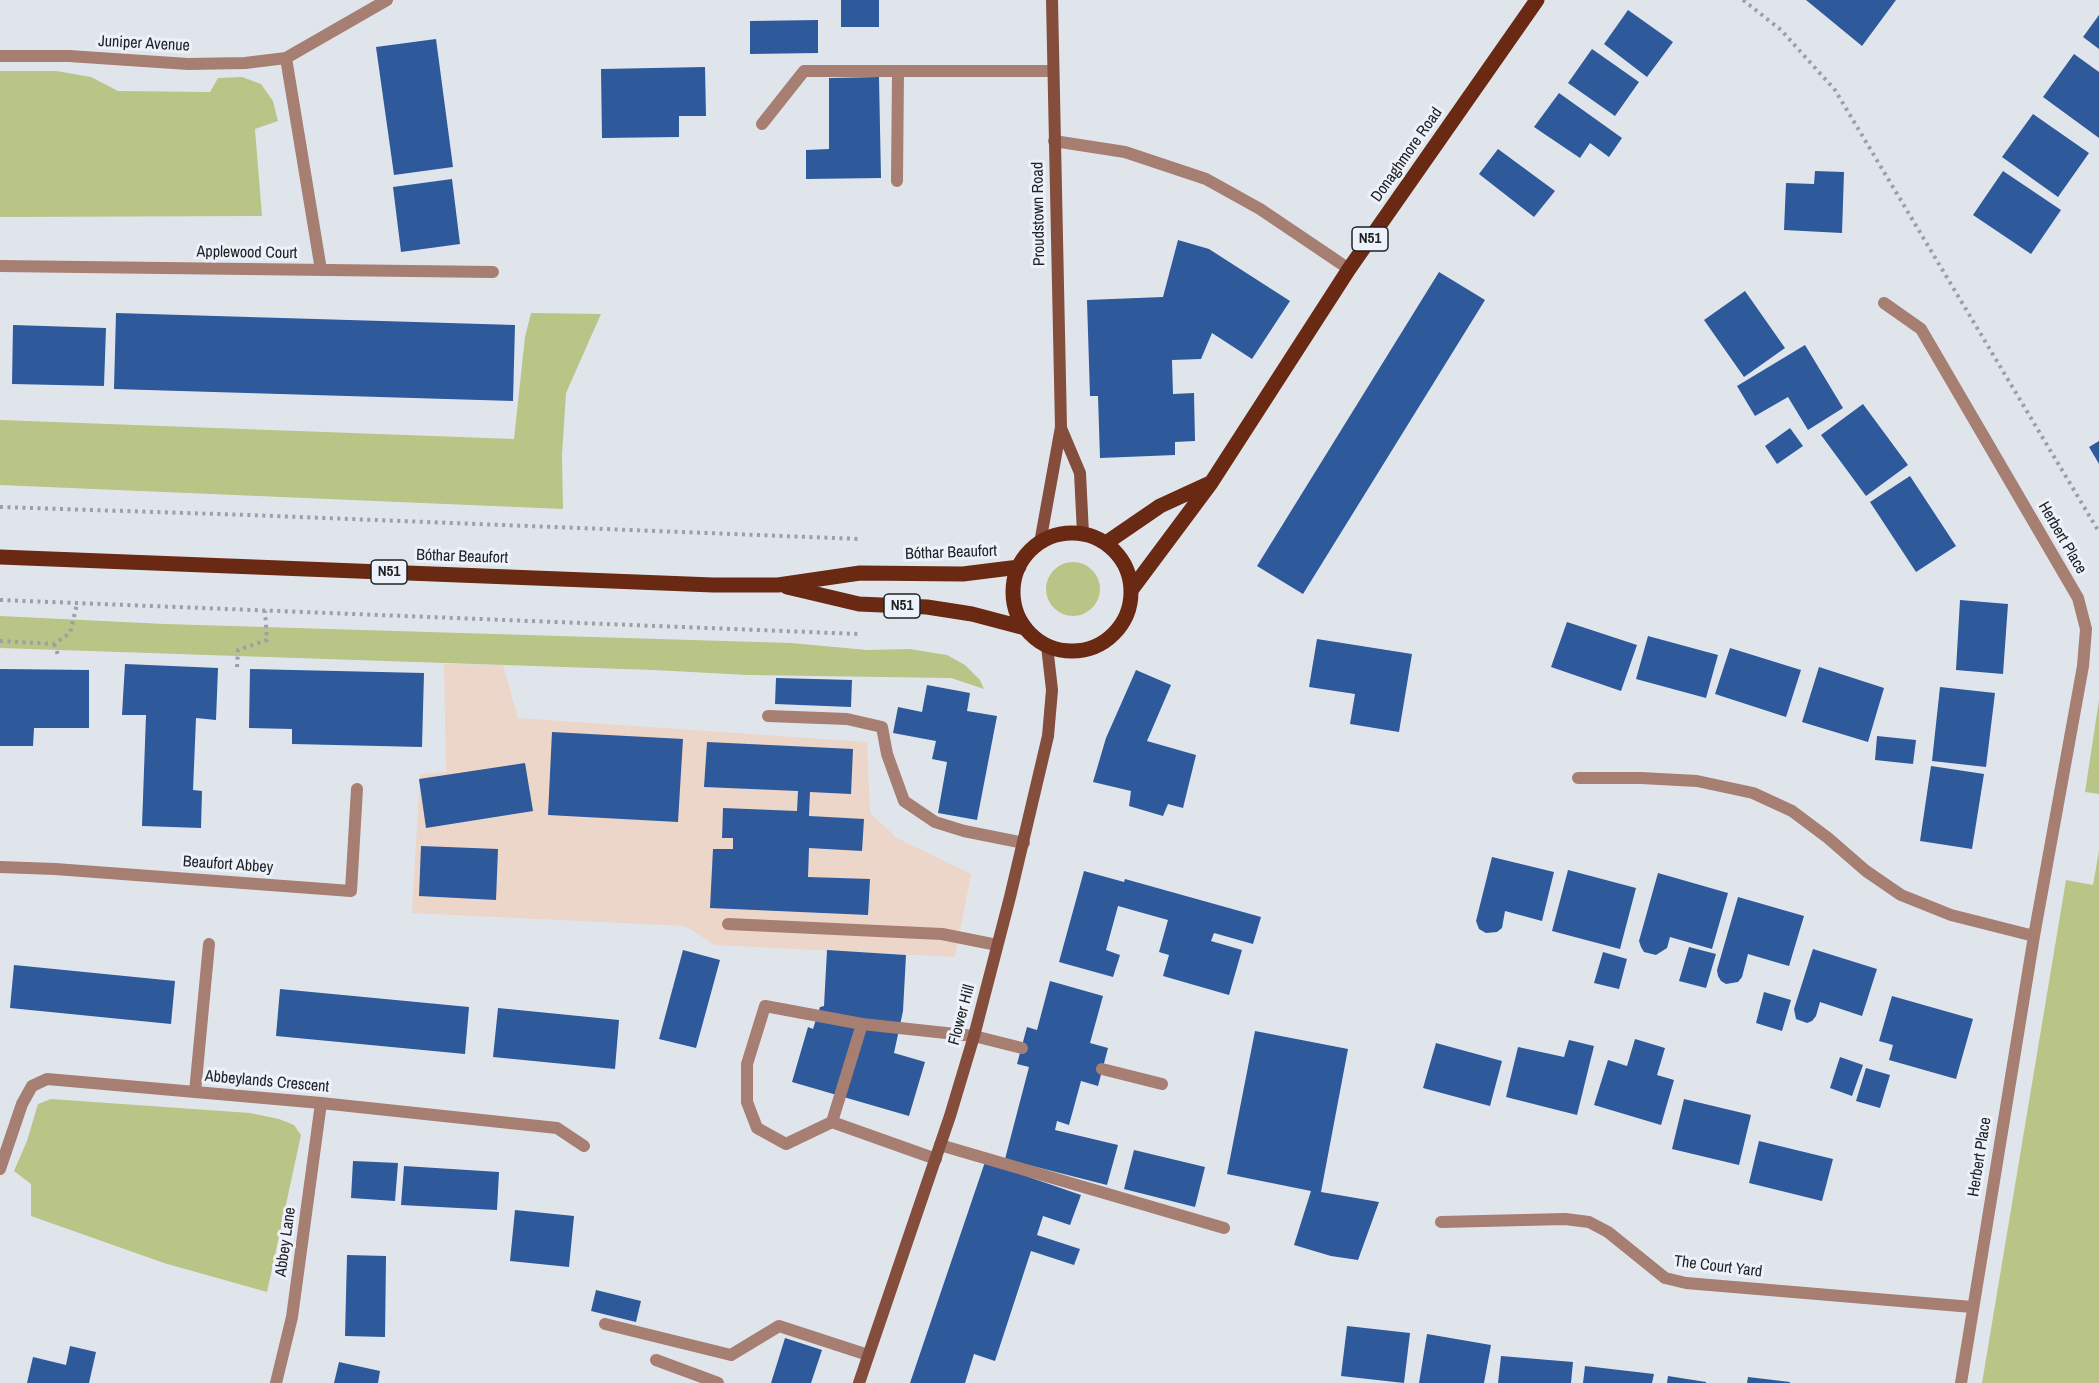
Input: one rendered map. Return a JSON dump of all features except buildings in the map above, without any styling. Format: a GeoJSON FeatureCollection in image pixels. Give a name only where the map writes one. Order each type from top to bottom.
{"type":"FeatureCollection","features":[{"type":"Feature","properties":{"kind":"main road","name":"Proudstown Road"},"geometry":{"type":"LineString","coordinates":[[1040,543],[1061,427],[1052,0]]}},
{"type":"Feature","properties":{"kind":"main road","name":"Donaghmore Road"},"geometry":{"type":"LineString","coordinates":[[1132,589],[1211,483],[1349,269],[1537,0]]}},
{"type":"Feature","properties":{"kind":"main road","name":"Proudstown Road"},"geometry":{"type":"LineString","coordinates":[[1061,427],[1080,473],[1083,534]]}},
{"type":"Feature","properties":{"kind":"main road"},"geometry":{"type":"LineString","coordinates":[[1106,543],[1160,506],[1211,483]]}},
{"type":"Feature","properties":{"kind":"main road","name":"N51"},"geometry":{"type":"LineString","coordinates":[[1066,533],[1083,534],[1106,543],[1120,557],[1128,572],[1132,589],[1127,615],[1120,627],[1106,641],[1087,650],[1060,650],[1047,646],[1025,628],[1017,614],[1013,599],[1014,583],[1019,567],[1031,549],[1040,543],[1066,533]]}},
{"type":"Feature","properties":{"kind":"main road","name":"Bóthar Beaufort"},"geometry":{"type":"LineString","coordinates":[[0,557],[713,585],[778,585],[860,573],[963,574],[1019,567]]}},
{"type":"Feature","properties":{"kind":"main road","name":"Bóthar Beaufort"},"geometry":{"type":"LineString","coordinates":[[778,585],[859,604],[927,607],[972,614],[1025,628]]}},
{"type":"Feature","properties":{"kind":"main road","name":"Flower Hill"},"geometry":{"type":"LineString","coordinates":[[859,1383],[936,1159],[974,1036],[1024,843],[1048,736],[1052,690],[1047,646]]}},
{"type":"Feature","properties":{"kind":"street","name":"Juniper Avenue"},"geometry":{"type":"LineString","coordinates":[[0,56],[69,56],[188,64],[245,63],[286,58],[387,0]]}},
{"type":"Feature","properties":{"kind":"street"},"geometry":{"type":"LineString","coordinates":[[286,58],[321,270]]}},
{"type":"Feature","properties":{"kind":"street"},"geometry":{"type":"LineString","coordinates":[[762,124],[804,71],[1053,71]]}},
{"type":"Feature","properties":{"kind":"street"},"geometry":{"type":"LineString","coordinates":[[897,181],[898,71]]}},
{"type":"Feature","properties":{"kind":"street"},"geometry":{"type":"LineString","coordinates":[[1054,141],[1125,152],[1206,179],[1260,209],[1349,269]]}},
{"type":"Feature","properties":{"kind":"street","name":"Applewood Court"},"geometry":{"type":"LineString","coordinates":[[0,266],[493,272]]}},
{"type":"Feature","properties":{"kind":"street","name":"Herbert Place"},"geometry":{"type":"LineString","coordinates":[[1884,303],[1921,329],[2078,598],[2086,629],[2084,666],[2034,936],[1961,1383]]}},
{"type":"Feature","properties":{"kind":"street"},"geometry":{"type":"LineString","coordinates":[[768,716],[846,719],[882,727],[887,754],[904,801],[935,822],[964,831],[1024,843]]}},
{"type":"Feature","properties":{"kind":"street"},"geometry":{"type":"LineString","coordinates":[[1578,778],[1641,777],[1697,781],[1753,793],[1792,811],[1866,871],[1901,895],[1951,915],[2034,936]]}},
{"type":"Feature","properties":{"kind":"street","name":"Beaufort Abbey"},"geometry":{"type":"LineString","coordinates":[[0,867],[351,891],[357,789]]}},
{"type":"Feature","properties":{"kind":"street"},"geometry":{"type":"LineString","coordinates":[[728,924],[942,933],[997,945]]}},
{"type":"Feature","properties":{"kind":"street"},"geometry":{"type":"LineString","coordinates":[[195,1092],[209,944]]}},
{"type":"Feature","properties":{"kind":"street"},"geometry":{"type":"LineString","coordinates":[[936,1159],[832,1122],[786,1144],[756,1128],[747,1102],[747,1064],[765,1006],[862,1024],[974,1036],[1022,1048]]}},
{"type":"Feature","properties":{"kind":"street"},"geometry":{"type":"LineString","coordinates":[[832,1122],[862,1024]]}},
{"type":"Feature","properties":{"kind":"street"},"geometry":{"type":"LineString","coordinates":[[1102,1069],[1162,1084]]}},
{"type":"Feature","properties":{"kind":"street","name":"Abbeylands Crescent"},"geometry":{"type":"LineString","coordinates":[[0,1169],[22,1104],[32,1086],[47,1079],[321,1103],[557,1128],[584,1146]]}},
{"type":"Feature","properties":{"kind":"street","name":"Abbey Lane"},"geometry":{"type":"LineString","coordinates":[[276,1383],[292,1317],[321,1103]]}},
{"type":"Feature","properties":{"kind":"street"},"geometry":{"type":"LineString","coordinates":[[940,1145],[1224,1228]]}},
{"type":"Feature","properties":{"kind":"street","name":"The Court Yard"},"geometry":{"type":"LineString","coordinates":[[1441,1222],[1565,1220],[1589,1222],[1608,1232],[1665,1278],[1686,1283],[1972,1307]]}},
{"type":"Feature","properties":{"kind":"street"},"geometry":{"type":"LineString","coordinates":[[605,1324],[731,1355],[779,1326],[868,1355]]}},
{"type":"Feature","properties":{"kind":"street"},"geometry":{"type":"LineString","coordinates":[[656,1360],[718,1383]]}},
{"type":"Feature","properties":{"kind":"path"},"geometry":{"type":"LineString","coordinates":[[1743,0],[1780,30],[1836,90],[2099,532]]}},
{"type":"Feature","properties":{"kind":"path"},"geometry":{"type":"LineString","coordinates":[[0,507],[860,539]]}},
{"type":"Feature","properties":{"kind":"path"},"geometry":{"type":"LineString","coordinates":[[0,600],[859,634]]}},
{"type":"Feature","properties":{"kind":"path"},"geometry":{"type":"LineString","coordinates":[[0,641],[54,644],[70,633],[77,604]]}},
{"type":"Feature","properties":{"kind":"path"},"geometry":{"type":"LineString","coordinates":[[237,667],[238,650],[267,640],[265,611]]}},
{"type":"Feature","properties":{"kind":"path"},"geometry":{"type":"LineString","coordinates":[[54,644],[58,654]]}},
{"type":"Feature","properties":{"kind":"shaded area"},"geometry":{"type":"Polygon","coordinates":[[[444,664],[503,665],[518,718],[867,742],[870,813],[897,838],[971,874],[955,957],[715,945],[685,926],[412,913],[420,774],[446,772],[444,664]]]}},
{"type":"Feature","properties":{"kind":"green space"},"geometry":{"type":"Polygon","coordinates":[[[0,71],[56,71],[91,77],[118,91],[210,92],[218,78],[242,77],[261,84],[273,101],[278,121],[255,129],[262,216],[0,217],[0,71]]]}},
{"type":"Feature","properties":{"kind":"green space"},"geometry":{"type":"Polygon","coordinates":[[[531,313],[601,314],[566,393],[562,455],[563,509],[0,485],[0,420],[514,439],[525,337],[531,313]]]}},
{"type":"Feature","properties":{"kind":"green space"},"geometry":{"type":"Polygon","coordinates":[[[1073,562],[1083,564],[1092,570],[1098,579],[1100,589],[1098,599],[1092,608],[1083,614],[1073,616],[1063,614],[1054,608],[1048,599],[1046,589],[1048,579],[1054,570],[1063,564],[1073,562]]]}},
{"type":"Feature","properties":{"kind":"green space"},"geometry":{"type":"Polygon","coordinates":[[[0,616],[165,624],[791,643],[867,650],[910,649],[947,655],[965,665],[980,680],[984,689],[951,678],[748,675],[0,648],[0,616]]]}},
{"type":"Feature","properties":{"kind":"green space"},"geometry":{"type":"Polygon","coordinates":[[[2099,700],[2099,794],[2085,792],[2099,700]]]}},
{"type":"Feature","properties":{"kind":"green space"},"geometry":{"type":"Polygon","coordinates":[[[2099,851],[2099,1383],[1982,1383],[2066,880],[2093,885],[2099,851]]]}},
{"type":"Feature","properties":{"kind":"green space"},"geometry":{"type":"Polygon","coordinates":[[[51,1099],[250,1113],[279,1119],[294,1125],[301,1135],[267,1292],[164,1263],[31,1216],[31,1184],[14,1171],[27,1141],[38,1104],[51,1099]]]}}]}
